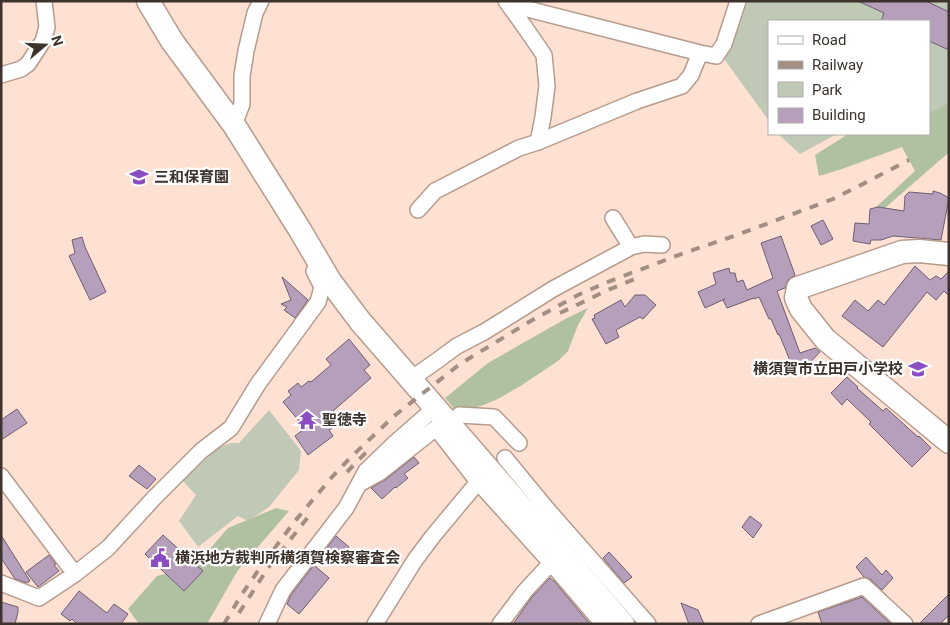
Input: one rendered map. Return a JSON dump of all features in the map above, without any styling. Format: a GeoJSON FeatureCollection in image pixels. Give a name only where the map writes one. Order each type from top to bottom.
{"type":"FeatureCollection","features":[{"type":"Feature","properties":{"kind":"street"},"geometry":{"type":"LineString","coordinates":[[1,75],[21,69],[28,64],[43,41],[48,27],[44,1]]}},
{"type":"Feature","properties":{"kind":"street"},"geometry":{"type":"LineString","coordinates":[[148,1],[230,129],[300,230],[330,281],[360,321],[623,624]]}},
{"type":"Feature","properties":{"kind":"street"},"geometry":{"type":"LineString","coordinates":[[230,129],[242,104],[242,76],[246,51],[255,13],[261,1]]}},
{"type":"Feature","properties":{"kind":"street"},"geometry":{"type":"LineString","coordinates":[[507,2],[716,56],[724,44],[738,1]]}},
{"type":"Feature","properties":{"kind":"street"},"geometry":{"type":"LineString","coordinates":[[507,2],[544,55],[546,86],[544,117],[538,142]]}},
{"type":"Feature","properties":{"kind":"street"},"geometry":{"type":"LineString","coordinates":[[418,210],[435,191],[519,148],[637,101],[682,86],[691,75],[700,53]]}},
{"type":"Feature","properties":{"kind":"street"},"geometry":{"type":"LineString","coordinates":[[1,583],[39,598],[75,574],[108,548],[201,451],[231,428],[258,384],[318,302],[322,287],[309,260],[230,129]]}},
{"type":"Feature","properties":{"kind":"street"},"geometry":{"type":"LineString","coordinates":[[613,218],[631,247]]}},
{"type":"Feature","properties":{"kind":"street"},"geometry":{"type":"LineString","coordinates":[[411,379],[457,346],[484,332],[553,289],[631,247],[644,244],[662,246]]}},
{"type":"Feature","properties":{"kind":"street"},"geometry":{"type":"LineString","coordinates":[[949,254],[919,251],[902,252],[798,288],[796,298],[801,309],[825,339],[949,442]]}},
{"type":"Feature","properties":{"kind":"street"},"geometry":{"type":"LineString","coordinates":[[266,624],[283,590],[346,508],[366,471],[436,407]]}},
{"type":"Feature","properties":{"kind":"street"},"geometry":{"type":"LineString","coordinates":[[459,415],[494,417],[519,443]]}},
{"type":"Feature","properties":{"kind":"street"},"geometry":{"type":"LineString","coordinates":[[359,484],[379,473],[436,428],[478,482],[603,624]]}},
{"type":"Feature","properties":{"kind":"street"},"geometry":{"type":"LineString","coordinates":[[505,458],[648,624]]}},
{"type":"Feature","properties":{"kind":"street"},"geometry":{"type":"LineString","coordinates":[[1,476],[75,574]]}},
{"type":"Feature","properties":{"kind":"street"},"geometry":{"type":"LineString","coordinates":[[375,624],[415,560],[478,482]]}},
{"type":"Feature","properties":{"kind":"street"},"geometry":{"type":"LineString","coordinates":[[500,624],[525,591],[550,563]]}},
{"type":"Feature","properties":{"kind":"street"},"geometry":{"type":"LineString","coordinates":[[759,624],[864,586],[905,624]]}},
{"type":"Feature","properties":{"kind":"green space"},"geometry":{"type":"Polygon","coordinates":[[[735,1],[949,1],[949,126],[930,118],[930,20],[768,20],[768,120],[719,52],[735,1]]]}},
{"type":"Feature","properties":{"kind":"green space"},"geometry":{"type":"Polygon","coordinates":[[[949,103],[949,154],[885,208],[874,209],[915,171],[902,147],[819,176],[815,155],[846,135],[930,135],[930,112],[949,103]]]}},
{"type":"Feature","properties":{"kind":"green space"},"geometry":{"type":"Polygon","coordinates":[[[779,135],[835,135],[800,154],[779,135]]]}},
{"type":"Feature","properties":{"kind":"green space"},"geometry":{"type":"Polygon","coordinates":[[[588,308],[578,325],[568,351],[558,361],[522,385],[498,399],[481,406],[456,411],[445,398],[488,363],[588,308]]]}},
{"type":"Feature","properties":{"kind":"green space"},"geometry":{"type":"Polygon","coordinates":[[[269,410],[301,451],[299,470],[269,507],[248,521],[238,516],[198,547],[179,521],[196,495],[183,481],[217,448],[231,443],[239,443],[269,410]]]}},
{"type":"Feature","properties":{"kind":"green space"},"geometry":{"type":"Polygon","coordinates":[[[276,508],[289,511],[238,570],[207,624],[139,624],[128,609],[157,576],[195,566],[228,528],[276,508]]]}},
{"type":"Feature","properties":{"kind":"building"},"geometry":{"type":"Polygon","coordinates":[[[858,1],[926,1],[949,12],[949,50],[930,41],[930,20],[881,20],[884,13],[858,1]]]}},
{"type":"Feature","properties":{"kind":"building"},"geometry":{"type":"Polygon","coordinates":[[[933,191],[949,198],[941,240],[893,236],[881,240],[871,240],[870,244],[853,241],[855,223],[869,224],[870,209],[878,207],[904,211],[905,196],[909,192],[933,194],[933,191]]]}},
{"type":"Feature","properties":{"kind":"building"},"geometry":{"type":"Polygon","coordinates":[[[823,220],[833,239],[821,245],[811,226],[823,220]]]}},
{"type":"Feature","properties":{"kind":"building"},"geometry":{"type":"Polygon","coordinates":[[[781,236],[795,275],[788,280],[785,288],[777,291],[800,353],[815,348],[820,352],[799,374],[786,361],[789,358],[779,334],[771,319],[769,319],[759,297],[727,308],[723,300],[725,299],[705,308],[698,292],[716,284],[713,273],[729,268],[730,273],[735,273],[737,282],[743,280],[747,290],[773,278],[761,243],[781,236]]]}},
{"type":"Feature","properties":{"kind":"building"},"geometry":{"type":"Polygon","coordinates":[[[82,237],[106,292],[90,300],[69,256],[75,253],[72,240],[82,237]]]}},
{"type":"Feature","properties":{"kind":"building"},"geometry":{"type":"Polygon","coordinates":[[[915,266],[930,280],[936,276],[941,279],[949,271],[949,296],[944,291],[936,300],[927,292],[883,347],[842,316],[855,300],[868,311],[878,300],[884,305],[915,266]]]}},
{"type":"Feature","properties":{"kind":"building"},"geometry":{"type":"Polygon","coordinates":[[[282,277],[308,300],[295,318],[284,310],[287,307],[281,304],[291,300],[282,277]]]}},
{"type":"Feature","properties":{"kind":"building"},"geometry":{"type":"Polygon","coordinates":[[[635,295],[645,295],[656,305],[643,319],[640,317],[616,330],[619,337],[606,344],[592,319],[595,318],[594,315],[621,300],[625,307],[635,295]]]}},
{"type":"Feature","properties":{"kind":"building"},"geometry":{"type":"Polygon","coordinates":[[[349,339],[370,365],[364,370],[371,378],[333,411],[335,413],[333,415],[339,424],[329,430],[333,436],[308,455],[295,436],[305,428],[283,402],[291,395],[288,391],[298,383],[301,387],[309,381],[311,382],[331,365],[326,359],[349,339]]]}},
{"type":"Feature","properties":{"kind":"building"},"geometry":{"type":"Polygon","coordinates":[[[847,377],[883,411],[886,408],[931,448],[912,467],[847,399],[842,405],[831,393],[847,377]]]}},
{"type":"Feature","properties":{"kind":"building"},"geometry":{"type":"Polygon","coordinates":[[[17,409],[27,423],[1,440],[1,420],[17,409]]]}},
{"type":"Feature","properties":{"kind":"building"},"geometry":{"type":"Polygon","coordinates":[[[414,457],[419,463],[404,474],[408,478],[382,499],[371,488],[385,480],[414,457]]]}},
{"type":"Feature","properties":{"kind":"building"},"geometry":{"type":"Polygon","coordinates":[[[139,465],[156,479],[147,489],[129,476],[139,465]]]}},
{"type":"Feature","properties":{"kind":"building"},"geometry":{"type":"Polygon","coordinates":[[[750,516],[762,525],[753,538],[742,527],[750,516]]]}},
{"type":"Feature","properties":{"kind":"building"},"geometry":{"type":"Polygon","coordinates":[[[1,535],[30,581],[27,583],[15,579],[1,558],[1,535]]]}},
{"type":"Feature","properties":{"kind":"building"},"geometry":{"type":"Polygon","coordinates":[[[163,535],[203,571],[184,591],[145,554],[163,535]]]}},
{"type":"Feature","properties":{"kind":"building"},"geometry":{"type":"Polygon","coordinates":[[[336,536],[349,547],[339,558],[327,548],[336,536]]]}},
{"type":"Feature","properties":{"kind":"building"},"geometry":{"type":"Polygon","coordinates":[[[609,552],[632,577],[624,583],[603,558],[609,552]]]}},
{"type":"Feature","properties":{"kind":"building"},"geometry":{"type":"Polygon","coordinates":[[[49,555],[59,571],[38,587],[26,572],[49,555]]]}},
{"type":"Feature","properties":{"kind":"building"},"geometry":{"type":"Polygon","coordinates":[[[866,557],[882,575],[886,570],[893,578],[882,590],[870,579],[864,577],[856,567],[866,557]]]}},
{"type":"Feature","properties":{"kind":"building"},"geometry":{"type":"Polygon","coordinates":[[[314,565],[329,578],[299,614],[287,604],[291,595],[314,565]]]}},
{"type":"Feature","properties":{"kind":"building"},"geometry":{"type":"Polygon","coordinates":[[[550,578],[590,624],[513,624],[532,597],[550,578]]]}},
{"type":"Feature","properties":{"kind":"building"},"geometry":{"type":"Polygon","coordinates":[[[79,591],[107,613],[114,604],[128,614],[121,624],[77,624],[72,619],[70,621],[61,614],[79,591]]]}},
{"type":"Feature","properties":{"kind":"building"},"geometry":{"type":"Polygon","coordinates":[[[949,594],[949,615],[940,624],[919,624],[949,594]]]}},
{"type":"Feature","properties":{"kind":"building"},"geometry":{"type":"Polygon","coordinates":[[[862,597],[891,624],[822,624],[818,612],[862,597]]]}},
{"type":"Feature","properties":{"kind":"building"},"geometry":{"type":"Polygon","coordinates":[[[1,602],[18,607],[15,624],[1,624],[1,602]]]}},
{"type":"Feature","properties":{"kind":"building"},"geometry":{"type":"Polygon","coordinates":[[[681,603],[698,610],[704,624],[689,624],[681,603]]]}},
{"type":"Feature","properties":{"kind":"railway"},"geometry":{"type":"LineString","coordinates":[[224,624],[262,565],[295,521],[332,477],[394,416],[460,364],[578,295],[684,253],[833,199],[909,160]]}},
{"type":"Feature","properties":{"kind":"railway"},"geometry":{"type":"LineString","coordinates":[[560,313],[642,276]]}},
{"type":"Feature","properties":{"kind":"railway"},"geometry":{"type":"LineString","coordinates":[[347,472],[371,447]]}},
{"type":"Feature","properties":{"kind":"railway"},"geometry":{"type":"LineString","coordinates":[[239,613],[268,568],[312,512]]}},
{"type":"Feature","properties":{"kind":"place","name":"三和保育園"},"geometry":{"type":"Point","coordinates":[139,177]}},
{"type":"Feature","properties":{"kind":"place","name":"横須賀市立田戸小学校"},"geometry":{"type":"Point","coordinates":[918,369]}},
{"type":"Feature","properties":{"kind":"place","name":"聖徳寺"},"geometry":{"type":"Point","coordinates":[307,420]}},
{"type":"Feature","properties":{"kind":"place","name":"横浜地方裁判所横須賀検察審査会"},"geometry":{"type":"Point","coordinates":[160,558]}}]}
